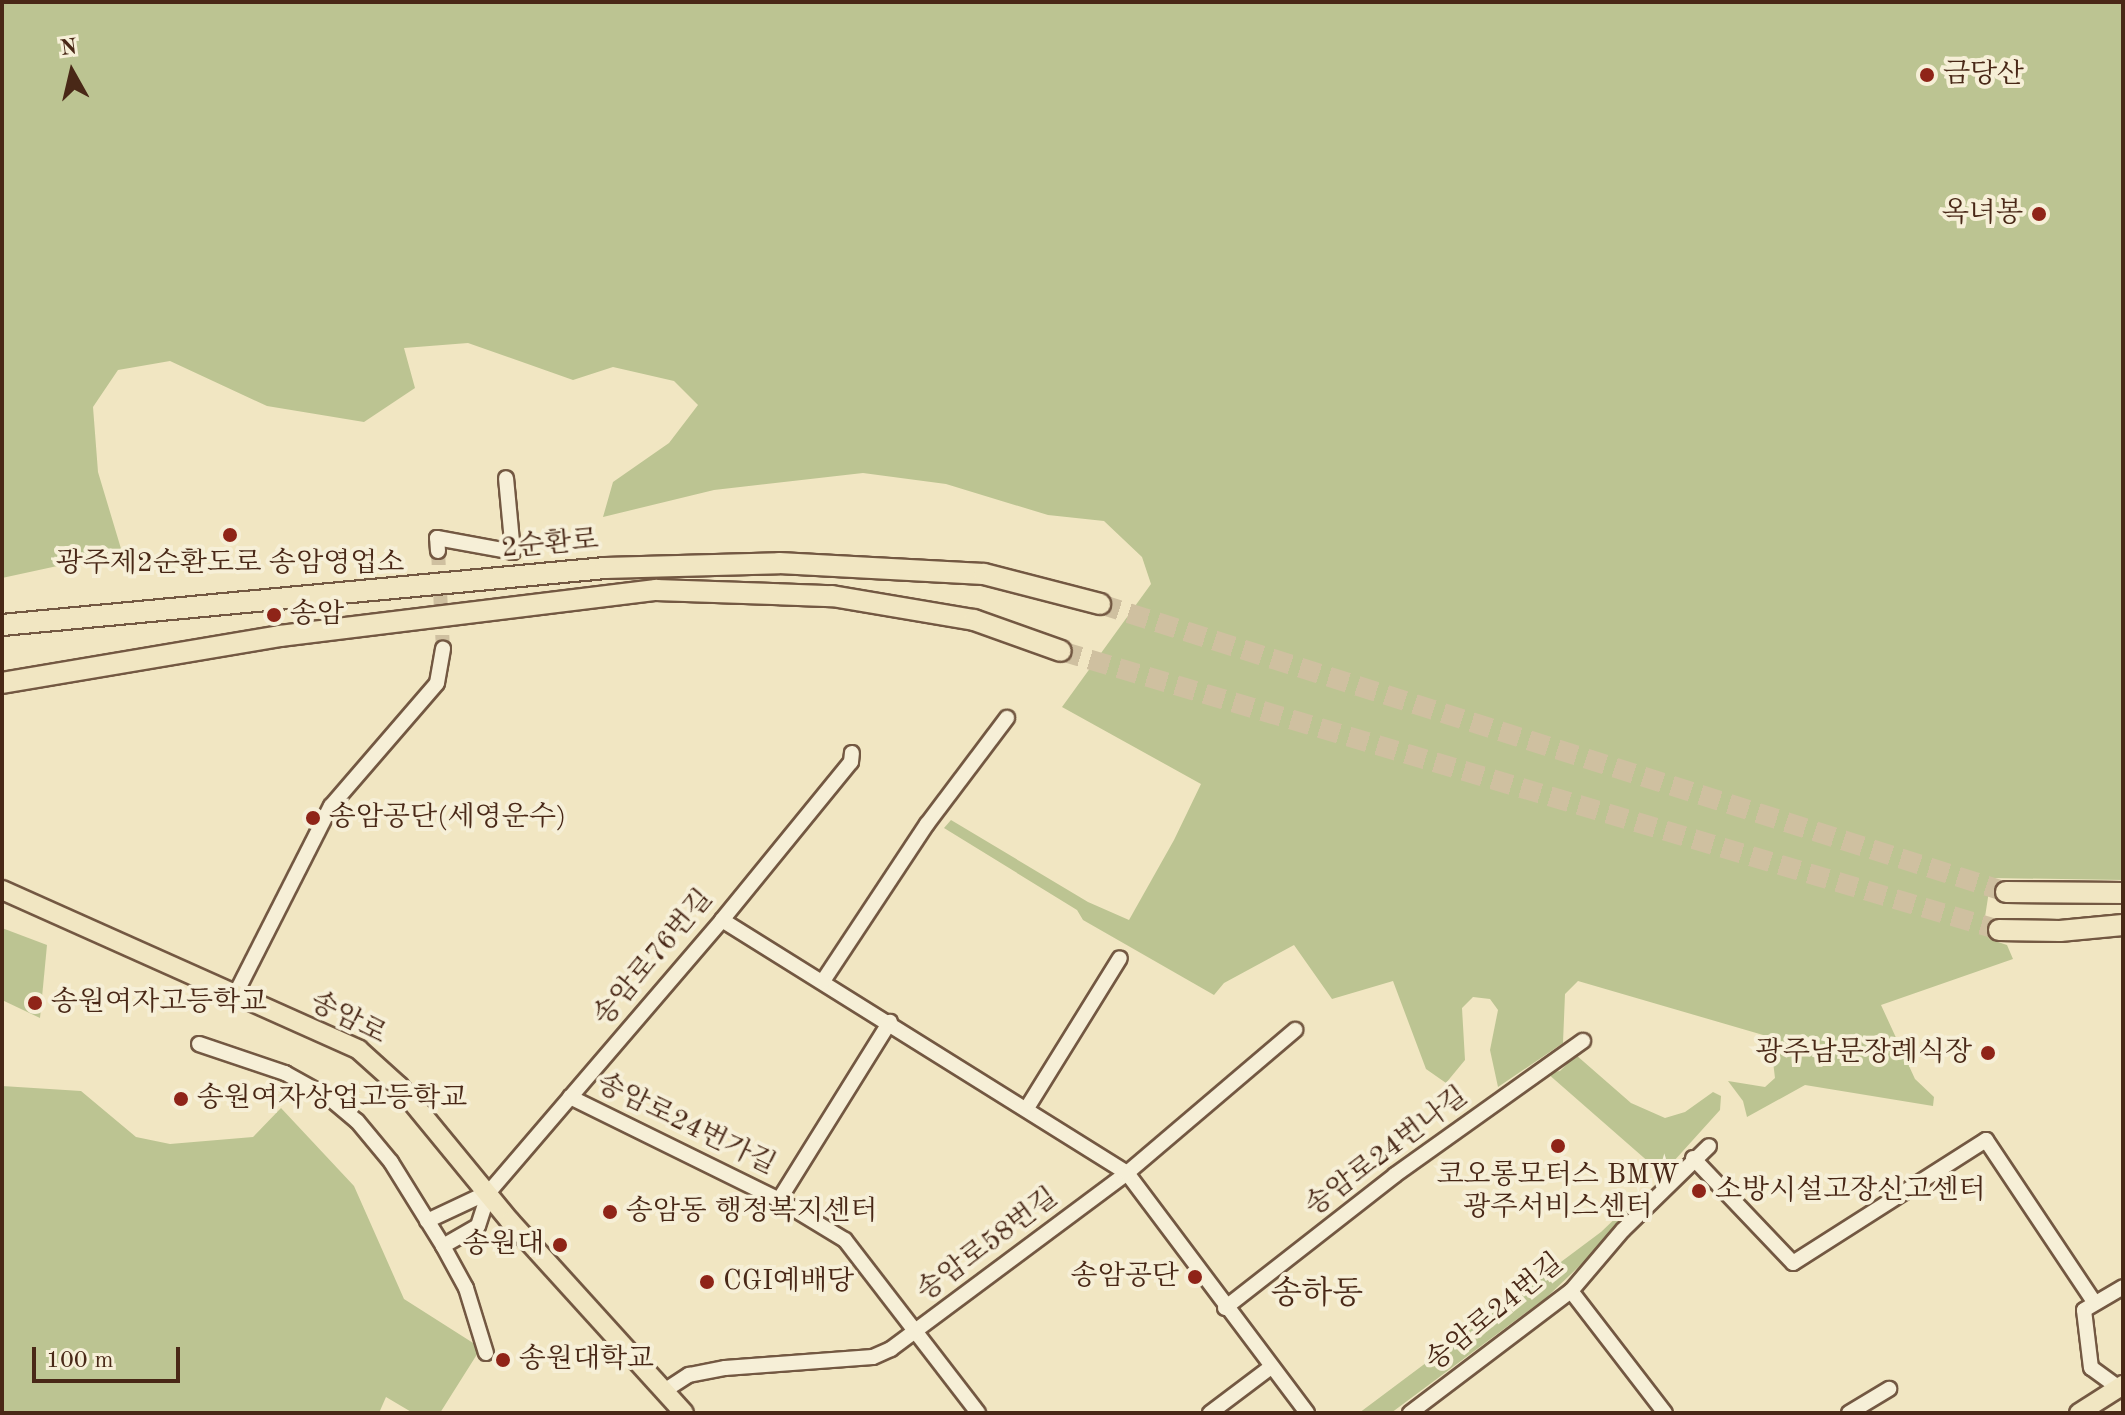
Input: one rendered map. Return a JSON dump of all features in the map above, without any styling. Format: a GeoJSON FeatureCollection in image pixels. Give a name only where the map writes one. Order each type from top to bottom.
{"type":"FeatureCollection","features":[{"type":"Feature","properties":{"kind":"highway","name":"2순환로"},"geometry":{"type":"LineString","coordinates":[[2,625],[605,568],[779,563],[970,572],[1037,584],[1100,604]]}},
{"type":"Feature","properties":{"kind":"highway","name":"2순환로"},"geometry":{"type":"LineString","coordinates":[[2,683],[280,636],[656,590],[832,596],[974,620],[1061,651]]}},
{"type":"Feature","properties":{"kind":"highway"},"geometry":{"type":"LineString","coordinates":[[2006,892],[2123,893]]}},
{"type":"Feature","properties":{"kind":"highway"},"geometry":{"type":"LineString","coordinates":[[1999,930],[2060,931],[2123,925]]}},
{"type":"Feature","properties":{"kind":"main road","name":"송암로"},"geometry":{"type":"LineString","coordinates":[[2,890],[359,1050],[399,1086],[684,1413]]}},
{"type":"Feature","properties":{"kind":"main road"},"geometry":{"type":"LineString","coordinates":[[2079,1413],[2121,1387]]}},
{"type":"Feature","properties":{"kind":"street"},"geometry":{"type":"LineString","coordinates":[[438,551],[437,538],[513,552],[506,478]]}},
{"type":"Feature","properties":{"kind":"street"},"geometry":{"type":"LineString","coordinates":[[235,995],[331,806],[437,683],[443,649]]}},
{"type":"Feature","properties":{"kind":"street"},"geometry":{"type":"LineString","coordinates":[[823,981],[918,837],[1007,718]]}},
{"type":"Feature","properties":{"kind":"street","name":"송암로76번길"},"geometry":{"type":"LineString","coordinates":[[489,1192],[722,920],[851,762],[852,753]]}},
{"type":"Feature","properties":{"kind":"street"},"geometry":{"type":"LineString","coordinates":[[722,920],[890,1022],[1127,1173],[1225,1308],[1307,1413]]}},
{"type":"Feature","properties":{"kind":"street"},"geometry":{"type":"LineString","coordinates":[[1027,1108],[1120,958]]}},
{"type":"Feature","properties":{"kind":"street","name":"송암로24번가길"},"geometry":{"type":"LineString","coordinates":[[779,1200],[890,1022]]}},
{"type":"Feature","properties":{"kind":"street","name":"송암로58번길"},"geometry":{"type":"LineString","coordinates":[[664,1391],[689,1375],[725,1368],[873,1357],[915,1332],[1127,1173],[1295,1030]]}},
{"type":"Feature","properties":{"kind":"street","name":"송암로24번나길"},"geometry":{"type":"LineString","coordinates":[[1225,1308],[1395,1175],[1583,1041]]}},
{"type":"Feature","properties":{"kind":"street"},"geometry":{"type":"LineString","coordinates":[[199,1044],[285,1073],[328,1097],[382,1149],[466,1288],[486,1353]]}},
{"type":"Feature","properties":{"kind":"street","name":"송암로24번가길"},"geometry":{"type":"LineString","coordinates":[[570,1097],[779,1200],[845,1240],[978,1413]]}},
{"type":"Feature","properties":{"kind":"street"},"geometry":{"type":"LineString","coordinates":[[1693,1158],[1793,1263],[1986,1140],[2094,1302]]}},
{"type":"Feature","properties":{"kind":"street","name":"송암로24번길"},"geometry":{"type":"LineString","coordinates":[[1410,1413],[1571,1291],[1693,1158],[1709,1146]]}},
{"type":"Feature","properties":{"kind":"street"},"geometry":{"type":"LineString","coordinates":[[427,1221],[489,1192]]}},
{"type":"Feature","properties":{"kind":"street"},"geometry":{"type":"LineString","coordinates":[[443,1246],[478,1226],[489,1192]]}},
{"type":"Feature","properties":{"kind":"street"},"geometry":{"type":"LineString","coordinates":[[2121,1387],[2096,1375],[2087,1358],[2084,1310],[2123,1287]]}},
{"type":"Feature","properties":{"kind":"street"},"geometry":{"type":"LineString","coordinates":[[1571,1291],[1665,1413]]}},
{"type":"Feature","properties":{"kind":"street"},"geometry":{"type":"LineString","coordinates":[[1210,1413],[1271,1367]]}},
{"type":"Feature","properties":{"kind":"street"},"geometry":{"type":"LineString","coordinates":[[1849,1413],[1889,1389]]}},
{"type":"Feature","properties":{"kind":"green space"},"geometry":{"type":"Polygon","coordinates":[[[2,2],[2123,2],[2123,880],[1991,878],[1985,917],[1989,939],[2007,945],[2013,959],[1881,1005],[1915,1079],[1934,1097],[1933,1106],[1805,1085],[1747,1117],[1743,1101],[1728,1081],[1765,1087],[1775,1078],[1770,1037],[1578,981],[1565,994],[1563,1043],[1498,1087],[1490,1050],[1498,1010],[1490,999],[1473,997],[1462,1008],[1465,1060],[1446,1083],[1426,1069],[1393,981],[1332,999],[1294,945],[1224,983],[1214,995],[1083,920],[1077,910],[944,828],[951,820],[1088,902],[1129,920],[1174,840],[1201,784],[1062,707],[1151,584],[1142,557],[1104,521],[1048,515],[946,484],[863,473],[714,490],[603,517],[613,482],[669,443],[698,405],[674,381],[613,367],[573,380],[468,343],[404,348],[415,388],[364,422],[267,406],[170,361],[118,370],[93,407],[98,472],[122,552],[2,578],[2,2]]]}},
{"type":"Feature","properties":{"kind":"green space"},"geometry":{"type":"Polygon","coordinates":[[[2,928],[47,945],[40,1018],[2,1000],[2,928]]]}},
{"type":"Feature","properties":{"kind":"green space"},"geometry":{"type":"Polygon","coordinates":[[[1576,1055],[1631,1103],[1665,1118],[1685,1112],[1713,1092],[1721,1096],[1720,1110],[1664,1172],[1659,1171],[1547,1073],[1560,1071],[1576,1055]]]}},
{"type":"Feature","properties":{"kind":"green space"},"geometry":{"type":"Polygon","coordinates":[[[2,1086],[81,1091],[136,1137],[170,1144],[253,1137],[281,1108],[354,1186],[404,1299],[481,1348],[440,1413],[413,1413],[386,1397],[379,1413],[2,1413],[2,1086]]]}},
{"type":"Feature","properties":{"kind":"green space"},"geometry":{"type":"Polygon","coordinates":[[[1644,1191],[1593,1253],[1547,1297],[1391,1413],[1359,1413],[1601,1232],[1644,1191]]]}},
{"type":"Feature","properties":{"kind":"tunnel"},"geometry":{"type":"LineString","coordinates":[[438,551],[443,649]]}},
{"type":"Feature","properties":{"kind":"tunnel"},"geometry":{"type":"LineString","coordinates":[[1100,604],[2006,892]]}},
{"type":"Feature","properties":{"kind":"tunnel"},"geometry":{"type":"LineString","coordinates":[[1061,651],[1999,930]]}},
{"type":"Feature","properties":{"kind":"place","name":"금당산"},"geometry":{"type":"Point","coordinates":[1927,75]}},
{"type":"Feature","properties":{"kind":"place","name":"옥녀봉"},"geometry":{"type":"Point","coordinates":[2039,214]}},
{"type":"Feature","properties":{"kind":"place","name":"광주제2순환도로 송암영업소"},"geometry":{"type":"Point","coordinates":[230,535]}},
{"type":"Feature","properties":{"kind":"place","name":"송암"},"geometry":{"type":"Point","coordinates":[274,615]}},
{"type":"Feature","properties":{"kind":"place","name":"송암공단(세영운수)"},"geometry":{"type":"Point","coordinates":[313,818]}},
{"type":"Feature","properties":{"kind":"place","name":"송원여자고등학교"},"geometry":{"type":"Point","coordinates":[35,1003]}},
{"type":"Feature","properties":{"kind":"place","name":"광주남문장례식장"},"geometry":{"type":"Point","coordinates":[1988,1053]}},
{"type":"Feature","properties":{"kind":"place","name":"송원여자상업고등학교"},"geometry":{"type":"Point","coordinates":[181,1099]}},
{"type":"Feature","properties":{"kind":"place","name":"코오롱모터스 BMW 광주서비스센터"},"geometry":{"type":"Point","coordinates":[1558,1146]}},
{"type":"Feature","properties":{"kind":"place","name":"소방시설고장신고센터"},"geometry":{"type":"Point","coordinates":[1699,1191]}},
{"type":"Feature","properties":{"kind":"place","name":"송암동 행정복지센터"},"geometry":{"type":"Point","coordinates":[610,1212]}},
{"type":"Feature","properties":{"kind":"place","name":"송원대"},"geometry":{"type":"Point","coordinates":[560,1245]}},
{"type":"Feature","properties":{"kind":"place","name":"송암공단"},"geometry":{"type":"Point","coordinates":[1195,1277]}},
{"type":"Feature","properties":{"kind":"place","name":"CGI예배당"},"geometry":{"type":"Point","coordinates":[707,1282]}},
{"type":"Feature","properties":{"kind":"place","name":"송원대학교"},"geometry":{"type":"Point","coordinates":[503,1360]}},
{"type":"Feature","properties":{"kind":"district","name":"송하동"},"geometry":{"type":"Point","coordinates":[1317,1295]}}]}
